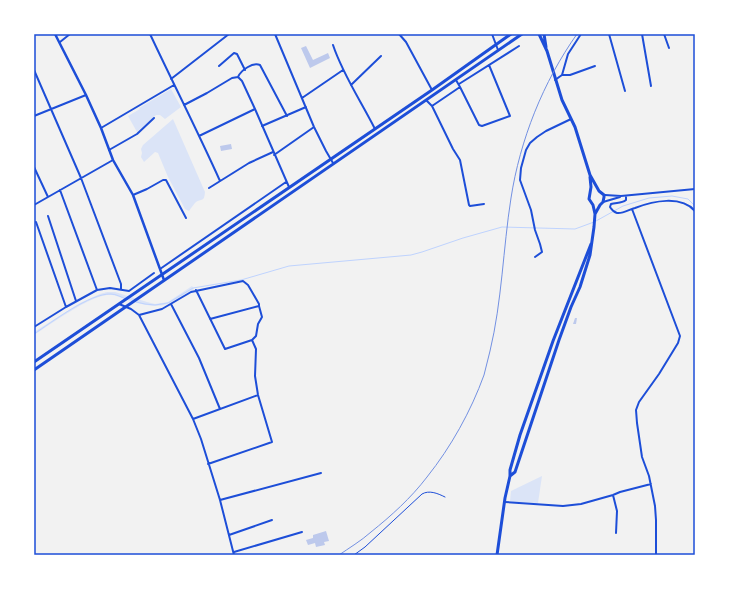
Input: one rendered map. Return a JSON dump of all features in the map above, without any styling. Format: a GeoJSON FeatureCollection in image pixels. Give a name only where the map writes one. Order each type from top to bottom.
{"type":"FeatureCollection","features":[{"type":"Feature","properties":{"kind":"main road"},"geometry":{"type":"LineString","coordinates":[[34,362],[432,90],[511,34]]}},
{"type":"Feature","properties":{"kind":"main road"},"geometry":{"type":"LineString","coordinates":[[34,370],[522,34]]}},
{"type":"Feature","properties":{"kind":"main road"},"geometry":{"type":"LineString","coordinates":[[535,34],[540,35],[547,51]]}},
{"type":"Feature","properties":{"kind":"main road"},"geometry":{"type":"LineString","coordinates":[[544,34],[547,51],[562,100],[575,127],[590,175],[599,191],[604,195],[604,200],[595,215]]}},
{"type":"Feature","properties":{"kind":"main road"},"geometry":{"type":"LineString","coordinates":[[510,476],[515,472],[558,343],[580,287],[590,255],[595,215],[593,205],[589,199],[590,175]]}},
{"type":"Feature","properties":{"kind":"main road"},"geometry":{"type":"LineString","coordinates":[[590,195],[593,192],[599,191]]}},
{"type":"Feature","properties":{"kind":"main road"},"geometry":{"type":"LineString","coordinates":[[593,205],[600,205]]}},
{"type":"Feature","properties":{"kind":"main road"},"geometry":{"type":"LineString","coordinates":[[497,555],[510,470],[520,435],[553,340],[591,243]]}},
{"type":"Feature","properties":{"kind":"street"},"geometry":{"type":"LineString","coordinates":[[55,34],[86,95],[113,160],[133,195],[164,280]]}},
{"type":"Feature","properties":{"kind":"street"},"geometry":{"type":"LineString","coordinates":[[60,42],[70,34]]}},
{"type":"Feature","properties":{"kind":"street"},"geometry":{"type":"LineString","coordinates":[[150,34],[220,181]]}},
{"type":"Feature","properties":{"kind":"street"},"geometry":{"type":"LineString","coordinates":[[171,79],[229,34]]}},
{"type":"Feature","properties":{"kind":"street"},"geometry":{"type":"LineString","coordinates":[[275,34],[314,127],[333,163]]}},
{"type":"Feature","properties":{"kind":"street"},"geometry":{"type":"LineString","coordinates":[[399,34],[406,42],[432,90]]}},
{"type":"Feature","properties":{"kind":"street"},"geometry":{"type":"LineString","coordinates":[[492,34],[500,58]]}},
{"type":"Feature","properties":{"kind":"street"},"geometry":{"type":"LineString","coordinates":[[562,75],[568,54],[581,34]]}},
{"type":"Feature","properties":{"kind":"street"},"geometry":{"type":"LineString","coordinates":[[609,34],[625,91]]}},
{"type":"Feature","properties":{"kind":"street"},"geometry":{"type":"LineString","coordinates":[[642,34],[651,86]]}},
{"type":"Feature","properties":{"kind":"street"},"geometry":{"type":"LineString","coordinates":[[664,34],[668,48]]}},
{"type":"Feature","properties":{"kind":"street"},"geometry":{"type":"LineString","coordinates":[[333,45],[343,70],[375,129]]}},
{"type":"Feature","properties":{"kind":"street"},"geometry":{"type":"LineString","coordinates":[[432,106],[489,65],[519,46]]}},
{"type":"Feature","properties":{"kind":"street"},"geometry":{"type":"LineString","coordinates":[[220,66],[236,53],[245,70]]}},
{"type":"Feature","properties":{"kind":"street"},"geometry":{"type":"LineString","coordinates":[[351,85],[381,56]]}},
{"type":"Feature","properties":{"kind":"street"},"geometry":{"type":"LineString","coordinates":[[184,105],[232,78],[238,77],[239,74],[254,64],[259,64],[287,116]]}},
{"type":"Feature","properties":{"kind":"street"},"geometry":{"type":"LineString","coordinates":[[456,80],[479,125],[482,126],[510,116],[489,65]]}},
{"type":"Feature","properties":{"kind":"street"},"geometry":{"type":"LineString","coordinates":[[555,80],[562,75],[570,75],[595,66]]}},
{"type":"Feature","properties":{"kind":"street"},"geometry":{"type":"LineString","coordinates":[[34,70],[50,109],[82,178],[121,284],[121,289]]}},
{"type":"Feature","properties":{"kind":"street"},"geometry":{"type":"LineString","coordinates":[[302,98],[343,70]]}},
{"type":"Feature","properties":{"kind":"street"},"geometry":{"type":"LineString","coordinates":[[238,77],[242,81],[255,109],[289,187]]}},
{"type":"Feature","properties":{"kind":"street"},"geometry":{"type":"LineString","coordinates":[[101,128],[174,85]]}},
{"type":"Feature","properties":{"kind":"street"},"geometry":{"type":"LineString","coordinates":[[34,116],[86,95]]}},
{"type":"Feature","properties":{"kind":"street"},"geometry":{"type":"LineString","coordinates":[[426,100],[432,106],[462,164],[469,205],[484,204]]}},
{"type":"Feature","properties":{"kind":"street"},"geometry":{"type":"LineString","coordinates":[[262,126],[306,107]]}},
{"type":"Feature","properties":{"kind":"street"},"geometry":{"type":"LineString","coordinates":[[199,136],[255,109]]}},
{"type":"Feature","properties":{"kind":"street"},"geometry":{"type":"LineString","coordinates":[[109,150],[137,134],[154,118]]}},
{"type":"Feature","properties":{"kind":"street"},"geometry":{"type":"LineString","coordinates":[[535,257],[542,250],[535,230],[531,210],[520,180],[521,168],[526,150],[530,143],[546,131],[571,119]]}},
{"type":"Feature","properties":{"kind":"street"},"geometry":{"type":"LineString","coordinates":[[209,188],[249,163],[274,153],[314,127]]}},
{"type":"Feature","properties":{"kind":"street"},"geometry":{"type":"LineString","coordinates":[[34,205],[113,160]]}},
{"type":"Feature","properties":{"kind":"street"},"geometry":{"type":"LineString","coordinates":[[34,167],[48,197]]}},
{"type":"Feature","properties":{"kind":"street"},"geometry":{"type":"LineString","coordinates":[[133,195],[163,180],[166,180],[186,218]]}},
{"type":"Feature","properties":{"kind":"street"},"geometry":{"type":"LineString","coordinates":[[160,269],[286,182]]}},
{"type":"Feature","properties":{"kind":"street"},"geometry":{"type":"LineString","coordinates":[[60,190],[96,290]]}},
{"type":"Feature","properties":{"kind":"street"},"geometry":{"type":"LineString","coordinates":[[604,195],[626,196],[694,190],[695,193]]}},
{"type":"Feature","properties":{"kind":"street"},"geometry":{"type":"LineString","coordinates":[[603,202],[621,196]]}},
{"type":"Feature","properties":{"kind":"street"},"geometry":{"type":"LineString","coordinates":[[626,196],[626,200],[623,202],[611,204],[610,207],[612,210],[619,213],[653,203],[672,201],[689,205],[695,211]]}},
{"type":"Feature","properties":{"kind":"street"},"geometry":{"type":"LineString","coordinates":[[632,209],[680,336],[678,343],[659,374],[639,402],[636,410],[642,457],[651,484],[655,506],[656,555]]}},
{"type":"Feature","properties":{"kind":"street"},"geometry":{"type":"LineString","coordinates":[[48,216],[76,301]]}},
{"type":"Feature","properties":{"kind":"street"},"geometry":{"type":"LineString","coordinates":[[36,222],[66,308]]}},
{"type":"Feature","properties":{"kind":"street"},"geometry":{"type":"LineString","coordinates":[[34,327],[96,290],[106,288],[127,291],[132,290],[154,273]]}},
{"type":"Feature","properties":{"kind":"street"},"geometry":{"type":"LineString","coordinates":[[138,315],[158,311],[187,293],[196,290],[243,281],[248,285],[256,298],[262,317],[258,324],[256,336],[252,340],[225,349],[196,290]]}},
{"type":"Feature","properties":{"kind":"street"},"geometry":{"type":"LineString","coordinates":[[119,304],[138,315],[193,419],[202,439],[234,553],[302,532]]}},
{"type":"Feature","properties":{"kind":"street"},"geometry":{"type":"LineString","coordinates":[[171,304],[198,358],[220,409]]}},
{"type":"Feature","properties":{"kind":"street"},"geometry":{"type":"LineString","coordinates":[[210,319],[259,306]]}},
{"type":"Feature","properties":{"kind":"street"},"geometry":{"type":"LineString","coordinates":[[208,464],[272,442],[258,395],[255,376],[256,349],[252,340]]}},
{"type":"Feature","properties":{"kind":"street"},"geometry":{"type":"LineString","coordinates":[[193,419],[258,395]]}},
{"type":"Feature","properties":{"kind":"street"},"geometry":{"type":"LineString","coordinates":[[220,500],[321,473]]}},
{"type":"Feature","properties":{"kind":"street"},"geometry":{"type":"LineString","coordinates":[[504,502],[568,506],[581,504],[651,484]]}},
{"type":"Feature","properties":{"kind":"street"},"geometry":{"type":"LineString","coordinates":[[613,495],[617,511],[616,533]]}},
{"type":"Feature","properties":{"kind":"street"},"geometry":{"type":"LineString","coordinates":[[229,535],[272,520]]}},
{"type":"Feature","properties":{"kind":"path"},"geometry":{"type":"LineString","coordinates":[[354,555],[365,547],[422,494],[427,492],[445,496]]}},
{"type":"Feature","properties":{"kind":"shaded area"},"geometry":{"type":"Polygon","coordinates":[[[171,89],[181,107],[165,119],[160,115],[156,115],[137,132],[128,116],[171,89]]]}},
{"type":"Feature","properties":{"kind":"shaded area"},"geometry":{"type":"Polygon","coordinates":[[[173,119],[205,192],[204,199],[196,202],[189,211],[185,209],[168,177],[158,153],[155,152],[144,162],[141,157],[141,149],[143,145],[173,119]]]}},
{"type":"Feature","properties":{"kind":"shaded area"},"geometry":{"type":"Polygon","coordinates":[[[192,286],[194,289],[170,303],[159,306],[143,304],[112,295],[99,297],[80,306],[34,335],[34,332],[80,303],[100,294],[115,292],[155,304],[168,302],[192,286]]]}},
{"type":"Feature","properties":{"kind":"shaded area"},"geometry":{"type":"Polygon","coordinates":[[[542,476],[538,503],[510,501],[511,491],[542,476]]]}},
{"type":"Feature","properties":{"kind":"building"},"geometry":{"type":"Polygon","coordinates":[[[306,46],[313,60],[328,53],[330,58],[310,68],[301,48],[306,46]]]}},
{"type":"Feature","properties":{"kind":"building"},"geometry":{"type":"Polygon","coordinates":[[[231,144],[232,149],[221,151],[220,146],[231,144]]]}},
{"type":"Feature","properties":{"kind":"building"},"geometry":{"type":"Polygon","coordinates":[[[575,318],[577,318],[576,324],[573,324],[575,318]]]}},
{"type":"Feature","properties":{"kind":"building"},"geometry":{"type":"Polygon","coordinates":[[[326,531],[329,541],[324,542],[325,545],[316,547],[315,543],[308,545],[306,540],[313,538],[313,535],[326,531]]]}},
{"type":"Feature","properties":{"kind":"waterway"},"geometry":{"type":"LineString","coordinates":[[596,221],[623,206],[649,198],[672,196],[688,199],[695,206]]}},
{"type":"Feature","properties":{"kind":"waterway"},"geometry":{"type":"LineString","coordinates":[[136,302],[155,305],[168,303],[193,288],[241,280],[289,266],[411,255],[502,227],[575,229],[594,222]]}},
{"type":"Feature","properties":{"kind":"waterway"},"geometry":{"type":"LineString","coordinates":[[34,334],[71,309],[93,298],[111,294],[126,299]]}},
{"type":"Feature","properties":{"kind":"railway"},"geometry":{"type":"LineString","coordinates":[[339,555],[378,526],[414,492],[444,453],[460,428],[473,402],[484,375],[494,332],[511,198],[520,155],[527,133],[544,92],[565,52],[577,34]]}}]}
